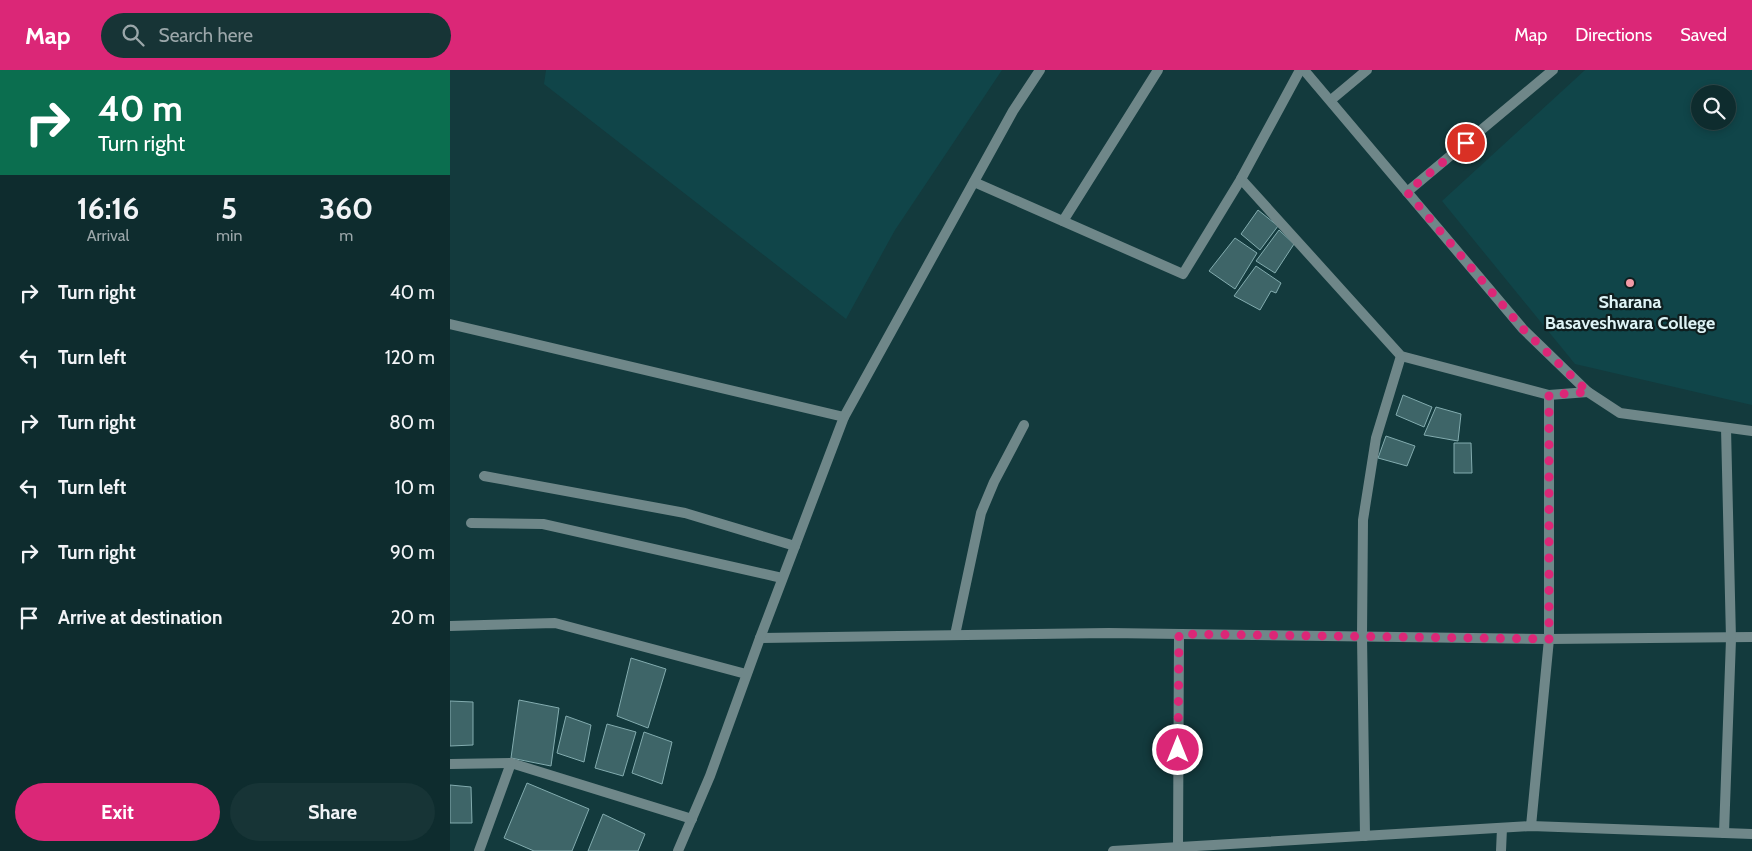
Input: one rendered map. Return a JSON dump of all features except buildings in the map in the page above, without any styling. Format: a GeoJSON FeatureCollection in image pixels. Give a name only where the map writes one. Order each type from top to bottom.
{"type":"FeatureCollection","features":[{"type":"Feature","properties":{"kind":"street"},"geometry":{"type":"LineString","coordinates":[[678,851],[710,776],[746,674],[844,417],[1013,111],[1040,70]]}},
{"type":"Feature","properties":{"kind":"street"},"geometry":{"type":"LineString","coordinates":[[1063,221],[1158,70]]}},
{"type":"Feature","properties":{"kind":"street"},"geometry":{"type":"LineString","coordinates":[[974,182],[1183,274],[1241,179],[1300,70]]}},
{"type":"Feature","properties":{"kind":"street"},"geometry":{"type":"LineString","coordinates":[[1304,70],[1523,329],[1588,392],[1620,412],[1752,431]]}},
{"type":"Feature","properties":{"kind":"street"},"geometry":{"type":"LineString","coordinates":[[1330,100],[1367,70]]}},
{"type":"Feature","properties":{"kind":"street"},"geometry":{"type":"LineString","coordinates":[[1407,192],[1553,70]]}},
{"type":"Feature","properties":{"kind":"street"},"geometry":{"type":"LineString","coordinates":[[1241,179],[1400,356],[1549,395],[1588,392]]}},
{"type":"Feature","properties":{"kind":"street"},"geometry":{"type":"LineString","coordinates":[[450,324],[844,417]]}},
{"type":"Feature","properties":{"kind":"street"},"geometry":{"type":"LineString","coordinates":[[1365,836],[1362,520],[1376,438],[1400,356]]}},
{"type":"Feature","properties":{"kind":"street"},"geometry":{"type":"LineString","coordinates":[[1531,826],[1549,639],[1549,395]]}},
{"type":"Feature","properties":{"kind":"street"},"geometry":{"type":"LineString","coordinates":[[955,636],[981,513],[994,482],[1024,425]]}},
{"type":"Feature","properties":{"kind":"street"},"geometry":{"type":"LineString","coordinates":[[1724,833],[1731,638],[1726,428]]}},
{"type":"Feature","properties":{"kind":"street"},"geometry":{"type":"LineString","coordinates":[[484,476],[685,513],[795,546]]}},
{"type":"Feature","properties":{"kind":"street"},"geometry":{"type":"LineString","coordinates":[[471,523],[543,524],[782,578]]}},
{"type":"Feature","properties":{"kind":"street"},"geometry":{"type":"LineString","coordinates":[[450,626],[555,623],[746,674]]}},
{"type":"Feature","properties":{"kind":"street"},"geometry":{"type":"LineString","coordinates":[[760,638],[1110,633],[1549,639],[1752,638]]}},
{"type":"Feature","properties":{"kind":"street"},"geometry":{"type":"LineString","coordinates":[[1178,847],[1179,634]]}},
{"type":"Feature","properties":{"kind":"street"},"geometry":{"type":"LineString","coordinates":[[450,764],[511,763],[692,819]]}},
{"type":"Feature","properties":{"kind":"street"},"geometry":{"type":"LineString","coordinates":[[478,851],[511,763]]}},
{"type":"Feature","properties":{"kind":"street"},"geometry":{"type":"LineString","coordinates":[[1113,851],[1531,826],[1752,834]]}},
{"type":"Feature","properties":{"kind":"street"},"geometry":{"type":"LineString","coordinates":[[1501,851],[1502,828]]}},
{"type":"Feature","properties":{"kind":"shaded area"},"geometry":{"type":"Polygon","coordinates":[[[546,70],[1002,70],[895,230],[846,319],[544,84],[546,70]]]}},
{"type":"Feature","properties":{"kind":"shaded area","name":"Sharana Basaveshwara College"},"geometry":{"type":"Polygon","coordinates":[[[1585,70],[1752,70],[1752,405],[1575,364],[1442,201],[1585,70]]]}},
{"type":"Feature","properties":{"kind":"place","name":"Sharana Basaveshwara College"},"geometry":{"type":"Point","coordinates":[1630,283]}},
{"type":"Feature","properties":{"kind":"route"},"geometry":{"type":"LineString","coordinates":[[1178,750],[1179,634],[1549,639],[1549,395],[1588,392],[1523,329],[1407,192],[1466,143]]}}]}
